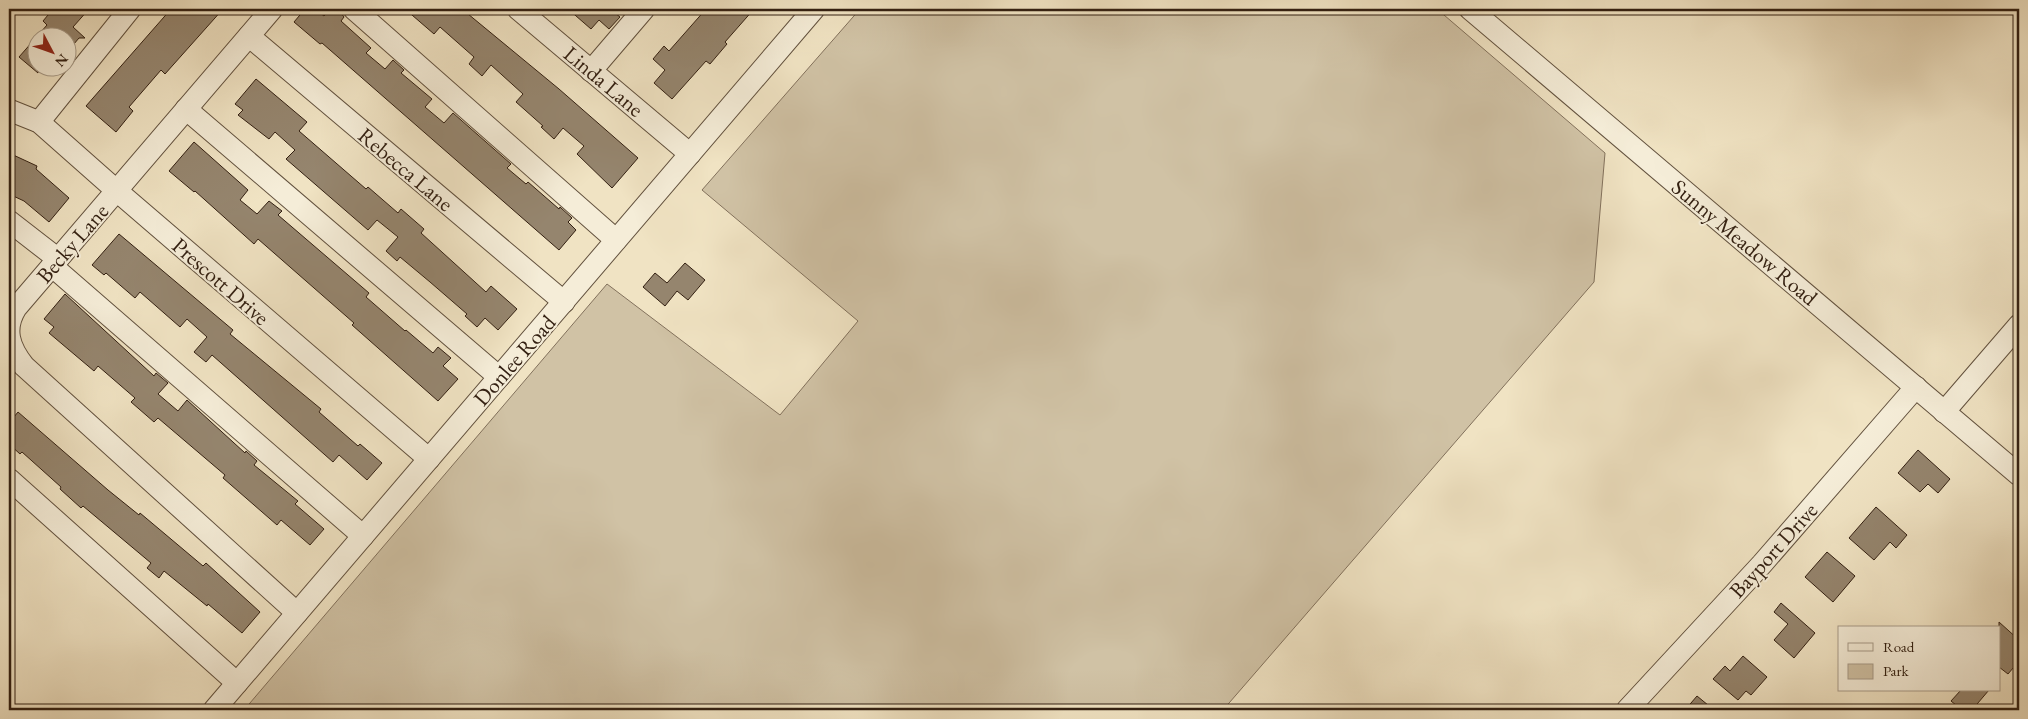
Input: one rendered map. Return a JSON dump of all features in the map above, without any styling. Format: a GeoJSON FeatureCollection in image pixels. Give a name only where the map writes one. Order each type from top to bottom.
{"type":"FeatureCollection","features":[{"type":"Feature","properties":{"kind":"street"},"geometry":{"type":"LineString","coordinates":[[38,122],[130,9]]}},
{"type":"Feature","properties":{"kind":"street","name":"Becky Lane"},"geometry":{"type":"LineString","coordinates":[[272,9],[10,318],[10,342],[14,353],[24,366],[297,613]]}},
{"type":"Feature","properties":{"kind":"street"},"geometry":{"type":"LineString","coordinates":[[354,9],[616,240]]}},
{"type":"Feature","properties":{"kind":"street","name":"Linda Lane"},"geometry":{"type":"LineString","coordinates":[[518,9],[690,154]]}},
{"type":"Feature","properties":{"kind":"street"},"geometry":{"type":"LineString","coordinates":[[591,70],[644,9]]}},
{"type":"Feature","properties":{"kind":"street","name":"Donlee Road"},"geometry":{"type":"LineString","coordinates":[[214,710],[814,9]]}},
{"type":"Feature","properties":{"kind":"street","name":"Sunny Meadow Road"},"geometry":{"type":"LineString","coordinates":[[1470,9],[2019,475]]}},
{"type":"Feature","properties":{"kind":"street","name":"Rebecca Lane"},"geometry":{"type":"LineString","coordinates":[[249,36],[564,302]]}},
{"type":"Feature","properties":{"kind":"street"},"geometry":{"type":"LineString","coordinates":[[186,109],[499,377]]}},
{"type":"Feature","properties":{"kind":"street","name":"Prescott Drive"},"geometry":{"type":"LineString","coordinates":[[9,110],[38,122],[429,458]]}},
{"type":"Feature","properties":{"kind":"street"},"geometry":{"type":"LineString","coordinates":[[9,221],[363,536]]}},
{"type":"Feature","properties":{"kind":"street"},"geometry":{"type":"LineString","coordinates":[[1944,412],[2019,325]]}},
{"type":"Feature","properties":{"kind":"street","name":"Bayport Drive"},"geometry":{"type":"LineString","coordinates":[[1627,710],[1762,564],[1916,387]]}},
{"type":"Feature","properties":{"kind":"street"},"geometry":{"type":"LineString","coordinates":[[9,479],[237,683]]}},
{"type":"Feature","properties":{"kind":"green space"},"geometry":{"type":"Polygon","coordinates":[[[860,9],[1437,9],[1605,153],[1594,282],[1223,710],[244,710],[607,284],[780,415],[858,321],[702,190],[860,9]]]}},
{"type":"Feature","properties":{"kind":"building"},"geometry":{"type":"Polygon","coordinates":[[[53,9],[89,9],[74,28],[44,28],[47,25],[43,21],[53,9]]]}},
{"type":"Feature","properties":{"kind":"building"},"geometry":{"type":"Polygon","coordinates":[[[171,9],[223,9],[165,74],[161,70],[129,107],[133,111],[116,132],[86,106],[171,9]]]}},
{"type":"Feature","properties":{"kind":"building"},"geometry":{"type":"Polygon","coordinates":[[[305,9],[315,9],[324,16],[331,9],[338,9],[344,17],[341,21],[371,48],[366,53],[385,69],[393,60],[404,70],[401,73],[432,99],[425,107],[444,123],[453,113],[511,164],[507,168],[526,184],[528,182],[572,218],[568,222],[576,230],[559,250],[322,43],[320,44],[294,22],[305,9]]]}},
{"type":"Feature","properties":{"kind":"building"},"geometry":{"type":"Polygon","coordinates":[[[405,9],[462,9],[559,89],[638,158],[612,188],[577,154],[584,146],[563,128],[554,139],[541,127],[543,126],[516,102],[523,94],[491,65],[482,76],[469,64],[474,57],[440,27],[434,34],[405,9]]]}},
{"type":"Feature","properties":{"kind":"building"},"geometry":{"type":"Polygon","coordinates":[[[568,9],[610,9],[620,17],[609,29],[599,20],[591,29],[568,9]]]}},
{"type":"Feature","properties":{"kind":"building"},"geometry":{"type":"Polygon","coordinates":[[[706,9],[754,9],[725,42],[727,44],[710,64],[706,61],[672,99],[654,83],[665,70],[653,59],[664,46],[669,51],[706,9]]]}},
{"type":"Feature","properties":{"kind":"building"},"geometry":{"type":"Polygon","coordinates":[[[78,32],[85,38],[78,39],[78,32]]]}},
{"type":"Feature","properties":{"kind":"building"},"geometry":{"type":"Polygon","coordinates":[[[28,47],[28,65],[19,57],[28,47]]]}},
{"type":"Feature","properties":{"kind":"building"},"geometry":{"type":"Polygon","coordinates":[[[256,79],[307,122],[299,131],[366,189],[368,187],[398,213],[401,209],[424,229],[421,233],[486,292],[491,286],[517,309],[498,330],[485,318],[477,327],[465,316],[467,314],[400,257],[397,261],[386,251],[398,237],[377,220],[368,230],[286,159],[295,150],[275,132],[269,139],[238,115],[243,110],[235,104],[256,79]]]}},
{"type":"Feature","properties":{"kind":"building"},"geometry":{"type":"Polygon","coordinates":[[[194,142],[248,190],[240,200],[257,214],[269,201],[282,211],[278,215],[369,293],[366,297],[405,331],[433,353],[438,347],[451,358],[443,366],[458,379],[438,401],[352,325],[354,323],[258,239],[254,244],[195,191],[169,171],[194,142]]]}},
{"type":"Feature","properties":{"kind":"building"},"geometry":{"type":"Polygon","coordinates":[[[9,153],[37,166],[36,169],[69,198],[49,222],[24,201],[9,194],[9,153]]]}},
{"type":"Feature","properties":{"kind":"building"},"geometry":{"type":"Polygon","coordinates":[[[119,234],[233,330],[230,334],[321,409],[319,412],[358,446],[360,444],[382,463],[367,480],[339,455],[333,462],[212,355],[206,362],[194,352],[207,337],[187,319],[180,327],[140,292],[135,298],[106,273],[104,275],[92,265],[119,234]]]}},
{"type":"Feature","properties":{"kind":"building"},"geometry":{"type":"Polygon","coordinates":[[[685,263],[705,280],[688,300],[677,291],[665,306],[643,287],[655,273],[667,283],[685,263]]]}},
{"type":"Feature","properties":{"kind":"building"},"geometry":{"type":"Polygon","coordinates":[[[65,294],[154,376],[156,373],[168,383],[158,394],[178,411],[187,400],[245,453],[246,451],[257,461],[254,465],[298,501],[295,504],[324,529],[310,545],[281,520],[277,525],[223,478],[225,475],[158,418],[154,422],[131,402],[135,398],[98,366],[94,371],[49,333],[54,327],[44,319],[65,294]]]}},
{"type":"Feature","properties":{"kind":"building"},"geometry":{"type":"Polygon","coordinates":[[[18,412],[139,515],[140,513],[203,566],[206,563],[260,612],[242,633],[208,604],[207,606],[164,571],[159,578],[147,568],[151,563],[83,506],[81,508],[22,452],[20,454],[9,444],[9,423],[18,412]]]}},
{"type":"Feature","properties":{"kind":"building"},"geometry":{"type":"Polygon","coordinates":[[[1918,450],[1950,479],[1938,493],[1928,484],[1920,492],[1898,473],[1918,450]]]}},
{"type":"Feature","properties":{"kind":"building"},"geometry":{"type":"Polygon","coordinates":[[[1876,507],[1907,535],[1896,548],[1890,542],[1874,560],[1849,538],[1876,507]]]}},
{"type":"Feature","properties":{"kind":"building"},"geometry":{"type":"Polygon","coordinates":[[[1827,552],[1855,576],[1833,602],[1805,577],[1827,552]]]}},
{"type":"Feature","properties":{"kind":"building"},"geometry":{"type":"Polygon","coordinates":[[[1781,603],[1815,633],[1794,658],[1774,640],[1788,624],[1774,612],[1781,603]]]}},
{"type":"Feature","properties":{"kind":"building"},"geometry":{"type":"Polygon","coordinates":[[[1999,622],[2019,640],[2019,661],[2008,674],[2000,668],[1999,622]]]}},
{"type":"Feature","properties":{"kind":"building"},"geometry":{"type":"Polygon","coordinates":[[[1743,656],[1767,677],[1751,695],[1746,691],[1738,700],[1713,679],[1725,666],[1730,671],[1743,656]]]}},
{"type":"Feature","properties":{"kind":"building"},"geometry":{"type":"Polygon","coordinates":[[[1959,692],[1987,692],[1972,710],[1962,710],[1951,701],[1959,692]]]}},
{"type":"Feature","properties":{"kind":"building"},"geometry":{"type":"Polygon","coordinates":[[[1697,696],[1714,710],[1685,710],[1697,696]]]}}]}
